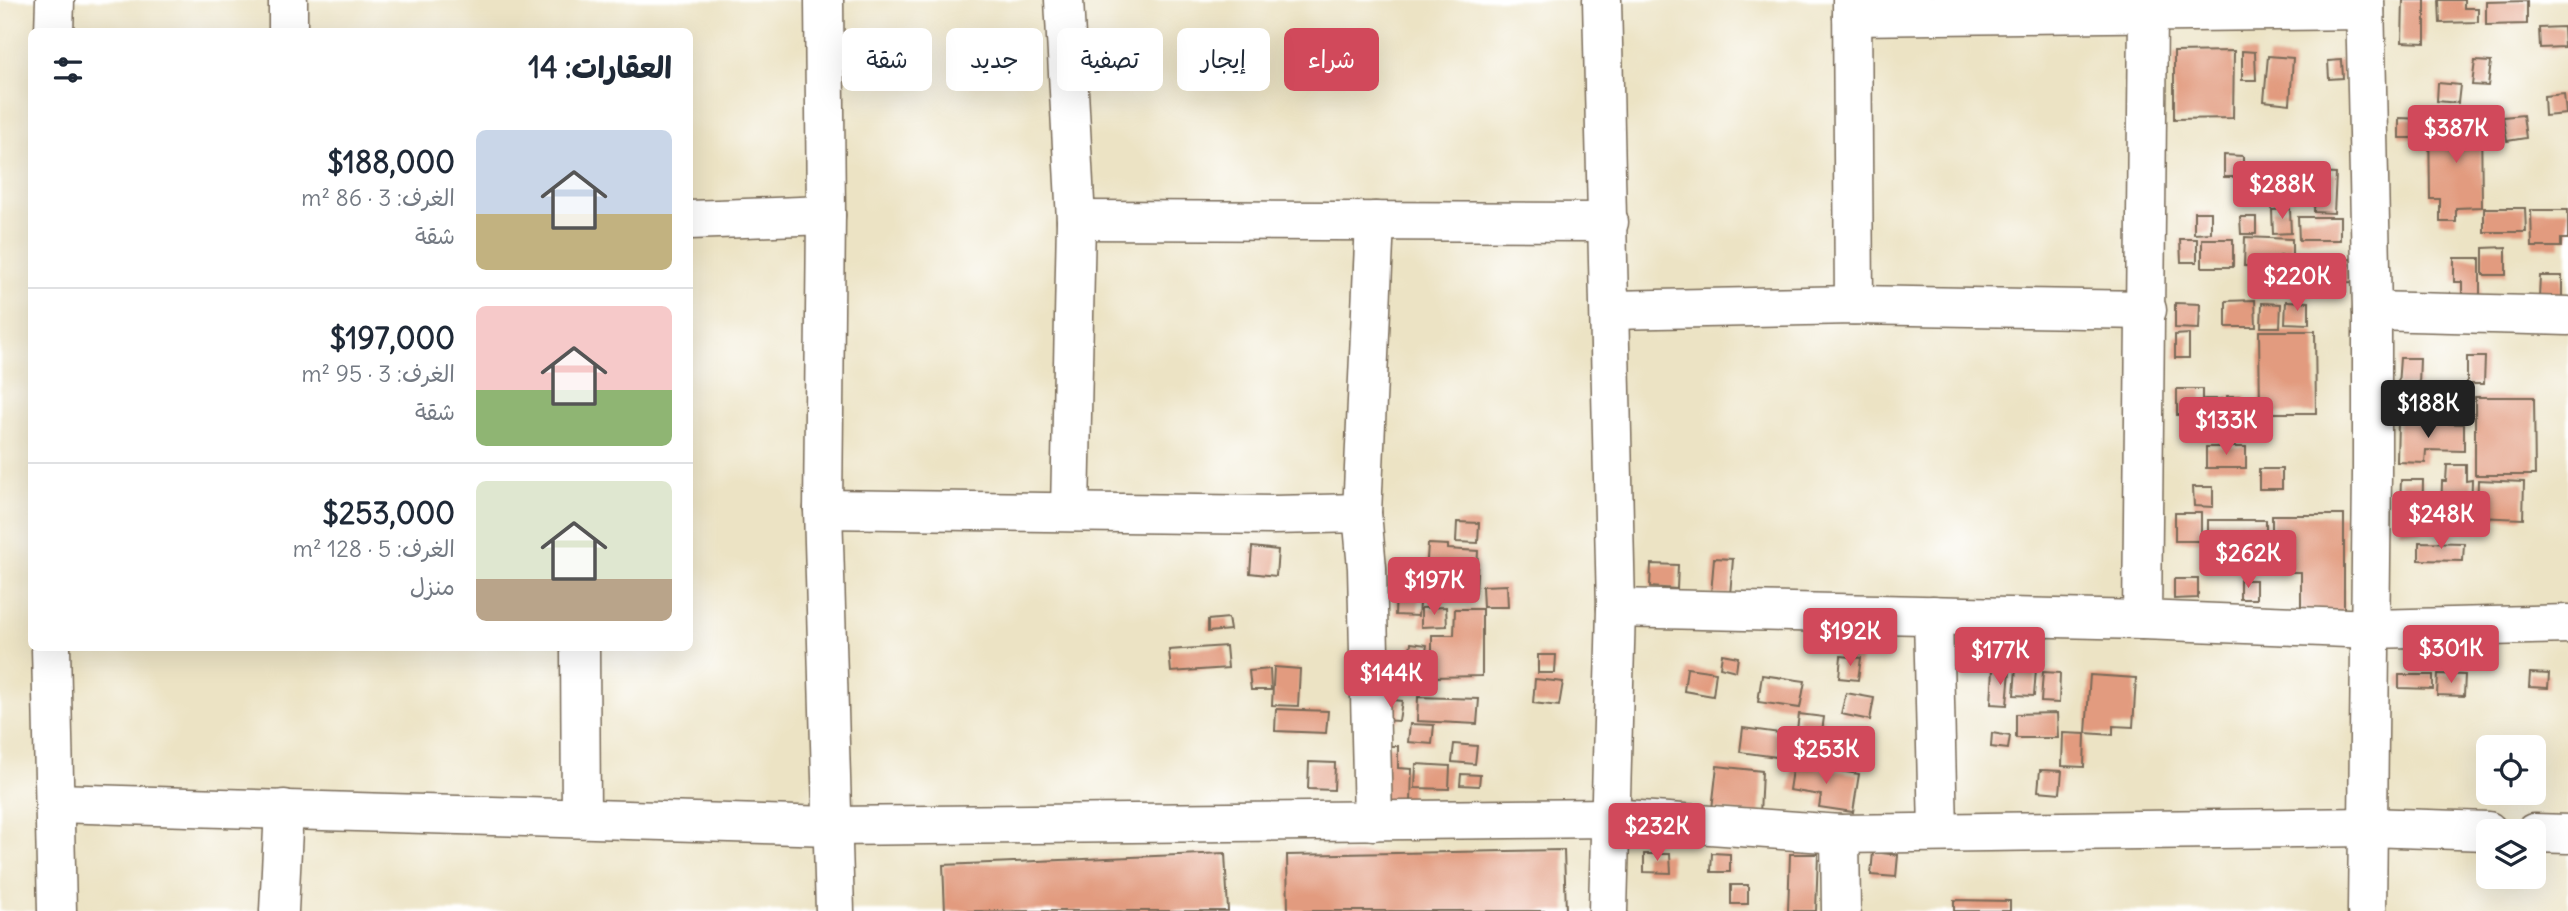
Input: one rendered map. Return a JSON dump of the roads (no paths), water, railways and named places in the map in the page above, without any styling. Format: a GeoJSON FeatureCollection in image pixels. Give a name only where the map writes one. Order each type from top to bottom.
{"type":"FeatureCollection","features":[{"type":"Feature","properties":{"kind":"street"},"geometry":{"type":"LineString","coordinates":[[54,28],[55,0]]}},
{"type":"Feature","properties":{"kind":"street"},"geometry":{"type":"LineString","coordinates":[[288,0],[288,28]]}},
{"type":"Feature","properties":{"kind":"street"},"geometry":{"type":"LineString","coordinates":[[824,0],[826,215],[823,509],[835,911]]}},
{"type":"Feature","properties":{"kind":"street"},"geometry":{"type":"LineString","coordinates":[[1063,0],[1076,220],[1069,511]]}},
{"type":"Feature","properties":{"kind":"street"},"geometry":{"type":"LineString","coordinates":[[1602,0],[1616,608],[1608,911]]}},
{"type":"Feature","properties":{"kind":"street"},"geometry":{"type":"LineString","coordinates":[[1854,305],[1852,8],[2148,14],[2365,5],[2372,311],[2372,629],[2367,911]]}},
{"type":"Feature","properties":{"kind":"street"},"geometry":{"type":"LineString","coordinates":[[2142,620],[2148,14]]}},
{"type":"Feature","properties":{"kind":"street"},"geometry":{"type":"LineString","coordinates":[[693,220],[826,215]]}},
{"type":"Feature","properties":{"kind":"street"},"geometry":{"type":"LineString","coordinates":[[1076,220],[1608,222]]}},
{"type":"Feature","properties":{"kind":"street"},"geometry":{"type":"LineString","coordinates":[[1373,821],[1367,568],[1362,513],[1375,221]]}},
{"type":"Feature","properties":{"kind":"street"},"geometry":{"type":"LineString","coordinates":[[1611,310],[1854,305],[2147,310]]}},
{"type":"Feature","properties":{"kind":"street"},"geometry":{"type":"LineString","coordinates":[[2372,311],[2568,316]]}},
{"type":"Feature","properties":{"kind":"street"},"geometry":{"type":"LineString","coordinates":[[823,509],[1273,515],[1362,513]]}},
{"type":"Feature","properties":{"kind":"street"},"geometry":{"type":"LineString","coordinates":[[1616,608],[2142,620],[2372,629],[2568,624]]}},
{"type":"Feature","properties":{"kind":"street"},"geometry":{"type":"LineString","coordinates":[[1933,615],[1938,832]]}},
{"type":"Feature","properties":{"kind":"street"},"geometry":{"type":"LineString","coordinates":[[51,651],[57,911]]}},
{"type":"Feature","properties":{"kind":"street"},"geometry":{"type":"LineString","coordinates":[[580,651],[581,818]]}},
{"type":"Feature","properties":{"kind":"street"},"geometry":{"type":"LineString","coordinates":[[55,803],[832,826],[1610,818],[1840,834],[2368,827],[2476,831]]}},
{"type":"Feature","properties":{"kind":"street"},"geometry":{"type":"LineString","coordinates":[[279,911],[284,809]]}},
{"type":"Feature","properties":{"kind":"street"},"geometry":{"type":"LineString","coordinates":[[2546,833],[2568,834]]}},
{"type":"Feature","properties":{"kind":"street"},"geometry":{"type":"LineString","coordinates":[[1840,834],[1841,911]]}}]}
